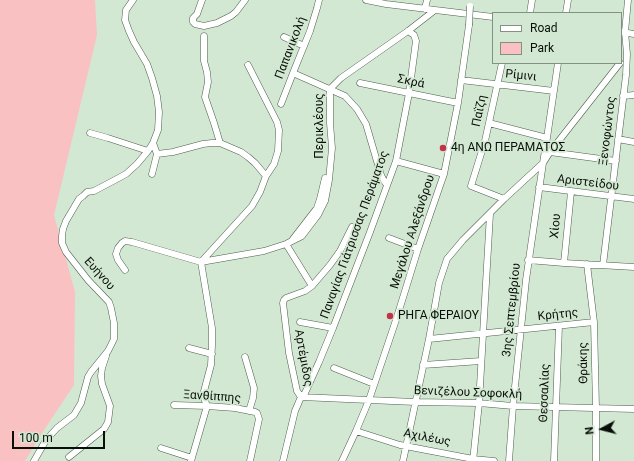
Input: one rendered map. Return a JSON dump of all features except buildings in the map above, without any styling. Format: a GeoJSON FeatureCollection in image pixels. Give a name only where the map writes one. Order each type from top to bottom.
{"type":"FeatureCollection","features":[{"type":"Feature","properties":{"kind":"street","name":"Ευήνου"},"geometry":{"type":"LineString","coordinates":[[34,461],[46,440],[57,428],[74,415],[81,403],[86,383],[91,372],[108,351],[114,338],[114,323],[109,302],[88,280],[66,252],[62,243],[62,236],[66,221],[79,199],[87,192],[94,191],[120,178],[137,164],[148,152],[158,130],[159,112],[157,96],[152,78],[125,20],[126,10],[133,0]]}},
{"type":"Feature","properties":{"kind":"street"},"geometry":{"type":"LineString","coordinates":[[202,0],[193,18],[193,22],[204,26],[217,23],[232,16],[245,0]]}},
{"type":"Feature","properties":{"kind":"street","name":"Παπανικολή"},"geometry":{"type":"LineString","coordinates":[[281,104],[304,46],[319,0]]}},
{"type":"Feature","properties":{"kind":"street"},"geometry":{"type":"LineString","coordinates":[[366,0],[426,9],[492,16]]}},
{"type":"Feature","properties":{"kind":"street"},"geometry":{"type":"LineString","coordinates":[[426,9],[427,0]]}},
{"type":"Feature","properties":{"kind":"street"},"geometry":{"type":"LineString","coordinates":[[530,12],[532,0]]}},
{"type":"Feature","properties":{"kind":"street"},"geometry":{"type":"LineString","coordinates":[[566,12],[568,0]]}},
{"type":"Feature","properties":{"kind":"street","name":"Ξενοφώντος"},"geometry":{"type":"LineString","coordinates":[[603,265],[626,75],[627,54],[623,32],[628,0]]}},
{"type":"Feature","properties":{"kind":"street","name":"Μεγάλου Αλεξάνδρου"},"geometry":{"type":"LineString","coordinates":[[342,461],[369,400],[444,174],[458,103],[469,24],[470,3]]}},
{"type":"Feature","properties":{"kind":"street","name":"Περικλέους"},"geometry":{"type":"LineString","coordinates":[[125,270],[116,254],[118,248],[125,241],[202,262],[264,251],[286,244],[302,236],[318,216],[329,180],[332,159],[330,89],[341,78],[435,10]]}},
{"type":"Feature","properties":{"kind":"street","name":"Παναγίας Γιάτρισσας Περάματος"},"geometry":{"type":"LineString","coordinates":[[301,397],[305,393],[314,375],[333,328],[396,161],[409,93],[416,41],[414,35],[408,30]]}},
{"type":"Feature","properties":{"kind":"street"},"geometry":{"type":"LineString","coordinates":[[623,32],[634,34]]}},
{"type":"Feature","properties":{"kind":"street"},"geometry":{"type":"LineString","coordinates":[[204,36],[204,61],[208,82],[205,97],[220,143]]}},
{"type":"Feature","properties":{"kind":"street"},"geometry":{"type":"LineString","coordinates":[[284,37],[304,46]]}},
{"type":"Feature","properties":{"kind":"street"},"geometry":{"type":"LineString","coordinates":[[622,60],[627,54]]}},
{"type":"Feature","properties":{"kind":"street","name":"Παΐζη"},"geometry":{"type":"LineString","coordinates":[[502,64],[485,141],[471,186],[504,199]]}},
{"type":"Feature","properties":{"kind":"street","name":"3ης Σεπτεμβρίου"},"geometry":{"type":"LineString","coordinates":[[509,461],[528,260],[558,64]]}},
{"type":"Feature","properties":{"kind":"street"},"geometry":{"type":"LineString","coordinates":[[404,461],[439,283],[447,259],[463,240],[543,162],[618,64]]}},
{"type":"Feature","properties":{"kind":"street"},"geometry":{"type":"LineString","coordinates":[[161,448],[192,460],[207,406],[203,395],[211,365],[212,354],[212,328],[202,262],[252,206],[260,192],[266,176],[274,164],[278,151],[279,130],[277,122],[248,65]]}},
{"type":"Feature","properties":{"kind":"street"},"geometry":{"type":"LineString","coordinates":[[293,72],[345,96],[357,109],[366,124],[381,175],[387,185]]}},
{"type":"Feature","properties":{"kind":"street","name":"Ρίμινι"},"geometry":{"type":"LineString","coordinates":[[461,80],[554,91]]}},
{"type":"Feature","properties":{"kind":"street","name":"Σκρά"},"geometry":{"type":"LineString","coordinates":[[360,83],[458,103]]}},
{"type":"Feature","properties":{"kind":"street"},"geometry":{"type":"LineString","coordinates":[[623,96],[634,96]]}},
{"type":"Feature","properties":{"kind":"street"},"geometry":{"type":"LineString","coordinates":[[489,123],[547,138]]}},
{"type":"Feature","properties":{"kind":"street"},"geometry":{"type":"LineString","coordinates":[[90,133],[148,152]]}},
{"type":"Feature","properties":{"kind":"street"},"geometry":{"type":"LineString","coordinates":[[618,140],[634,142]]}},
{"type":"Feature","properties":{"kind":"street"},"geometry":{"type":"LineString","coordinates":[[152,174],[157,154],[153,143]]}},
{"type":"Feature","properties":{"kind":"street"},"geometry":{"type":"LineString","coordinates":[[157,154],[172,152],[203,144],[220,143],[241,152],[248,157],[256,163],[266,176]]}},
{"type":"Feature","properties":{"kind":"street"},"geometry":{"type":"LineString","coordinates":[[550,152],[616,161]]}},
{"type":"Feature","properties":{"kind":"street"},"geometry":{"type":"LineString","coordinates":[[396,161],[444,174]]}},
{"type":"Feature","properties":{"kind":"street","name":"Αριστείδου"},"geometry":{"type":"LineString","coordinates":[[539,187],[634,199]]}},
{"type":"Feature","properties":{"kind":"street","name":"Χίου"},"geometry":{"type":"LineString","coordinates":[[564,263],[571,192]]}},
{"type":"Feature","properties":{"kind":"street"},"geometry":{"type":"LineString","coordinates":[[473,460],[479,403],[490,214]]}},
{"type":"Feature","properties":{"kind":"street"},"geometry":{"type":"LineString","coordinates":[[286,244],[312,286],[340,251],[352,227]]}},
{"type":"Feature","properties":{"kind":"street"},"geometry":{"type":"LineString","coordinates":[[389,238],[418,249]]}},
{"type":"Feature","properties":{"kind":"street"},"geometry":{"type":"LineString","coordinates":[[528,260],[634,267]]}},
{"type":"Feature","properties":{"kind":"street","name":"Θράκης"},"geometry":{"type":"LineString","coordinates":[[587,264],[594,322],[596,461]]}},
{"type":"Feature","properties":{"kind":"street","name":"Αρτέμιδος"},"geometry":{"type":"LineString","coordinates":[[283,461],[294,411],[301,397],[295,384],[283,303],[286,298],[305,291],[312,286]]}},
{"type":"Feature","properties":{"kind":"street"},"geometry":{"type":"LineString","coordinates":[[300,322],[333,328]]}},
{"type":"Feature","properties":{"kind":"street","name":"Κρήτης"},"geometry":{"type":"LineString","coordinates":[[428,339],[594,322]]}},
{"type":"Feature","properties":{"kind":"street","name":"Θεσσαλίας"},"geometry":{"type":"LineString","coordinates":[[554,461],[558,326]]}},
{"type":"Feature","properties":{"kind":"street"},"geometry":{"type":"LineString","coordinates":[[189,348],[212,354]]}},
{"type":"Feature","properties":{"kind":"street"},"geometry":{"type":"LineString","coordinates":[[69,457],[104,428],[108,422],[110,406],[102,384],[101,376],[108,351]]}},
{"type":"Feature","properties":{"kind":"street","name":"Ξανθίππης"},"geometry":{"type":"LineString","coordinates":[[245,357],[254,388],[249,411]]}},
{"type":"Feature","properties":{"kind":"street"},"geometry":{"type":"LineString","coordinates":[[423,364],[481,361]]}},
{"type":"Feature","properties":{"kind":"street"},"geometry":{"type":"LineString","coordinates":[[334,368],[374,384]]}},
{"type":"Feature","properties":{"kind":"street","name":"Βενιζέλου Σοφοκλή"},"geometry":{"type":"LineString","coordinates":[[301,397],[479,403],[513,406],[634,409]]}},
{"type":"Feature","properties":{"kind":"street","name":"Ξανθίππης"},"geometry":{"type":"LineString","coordinates":[[174,405],[234,408],[255,412],[259,419],[250,461]]}},
{"type":"Feature","properties":{"kind":"street","name":"Αχιλέως"},"geometry":{"type":"LineString","coordinates":[[356,431],[400,445],[473,460],[494,461]]}},
{"type":"Feature","properties":{"kind":"green space"},"geometry":{"type":"Polygon","coordinates":[[[0,0],[95,0],[97,35],[54,215],[75,292],[74,385],[25,461],[0,461],[0,0]]]}},
{"type":"Feature","properties":{"kind":"place","name":"4η ΑΝΩ ΠΕΡΑΜΑΤΟΣ"},"geometry":{"type":"Point","coordinates":[443,148]}},
{"type":"Feature","properties":{"kind":"place","name":"ΡΗΓΑ ΦΕΡΑΙΟΥ"},"geometry":{"type":"Point","coordinates":[390,316]}}]}
